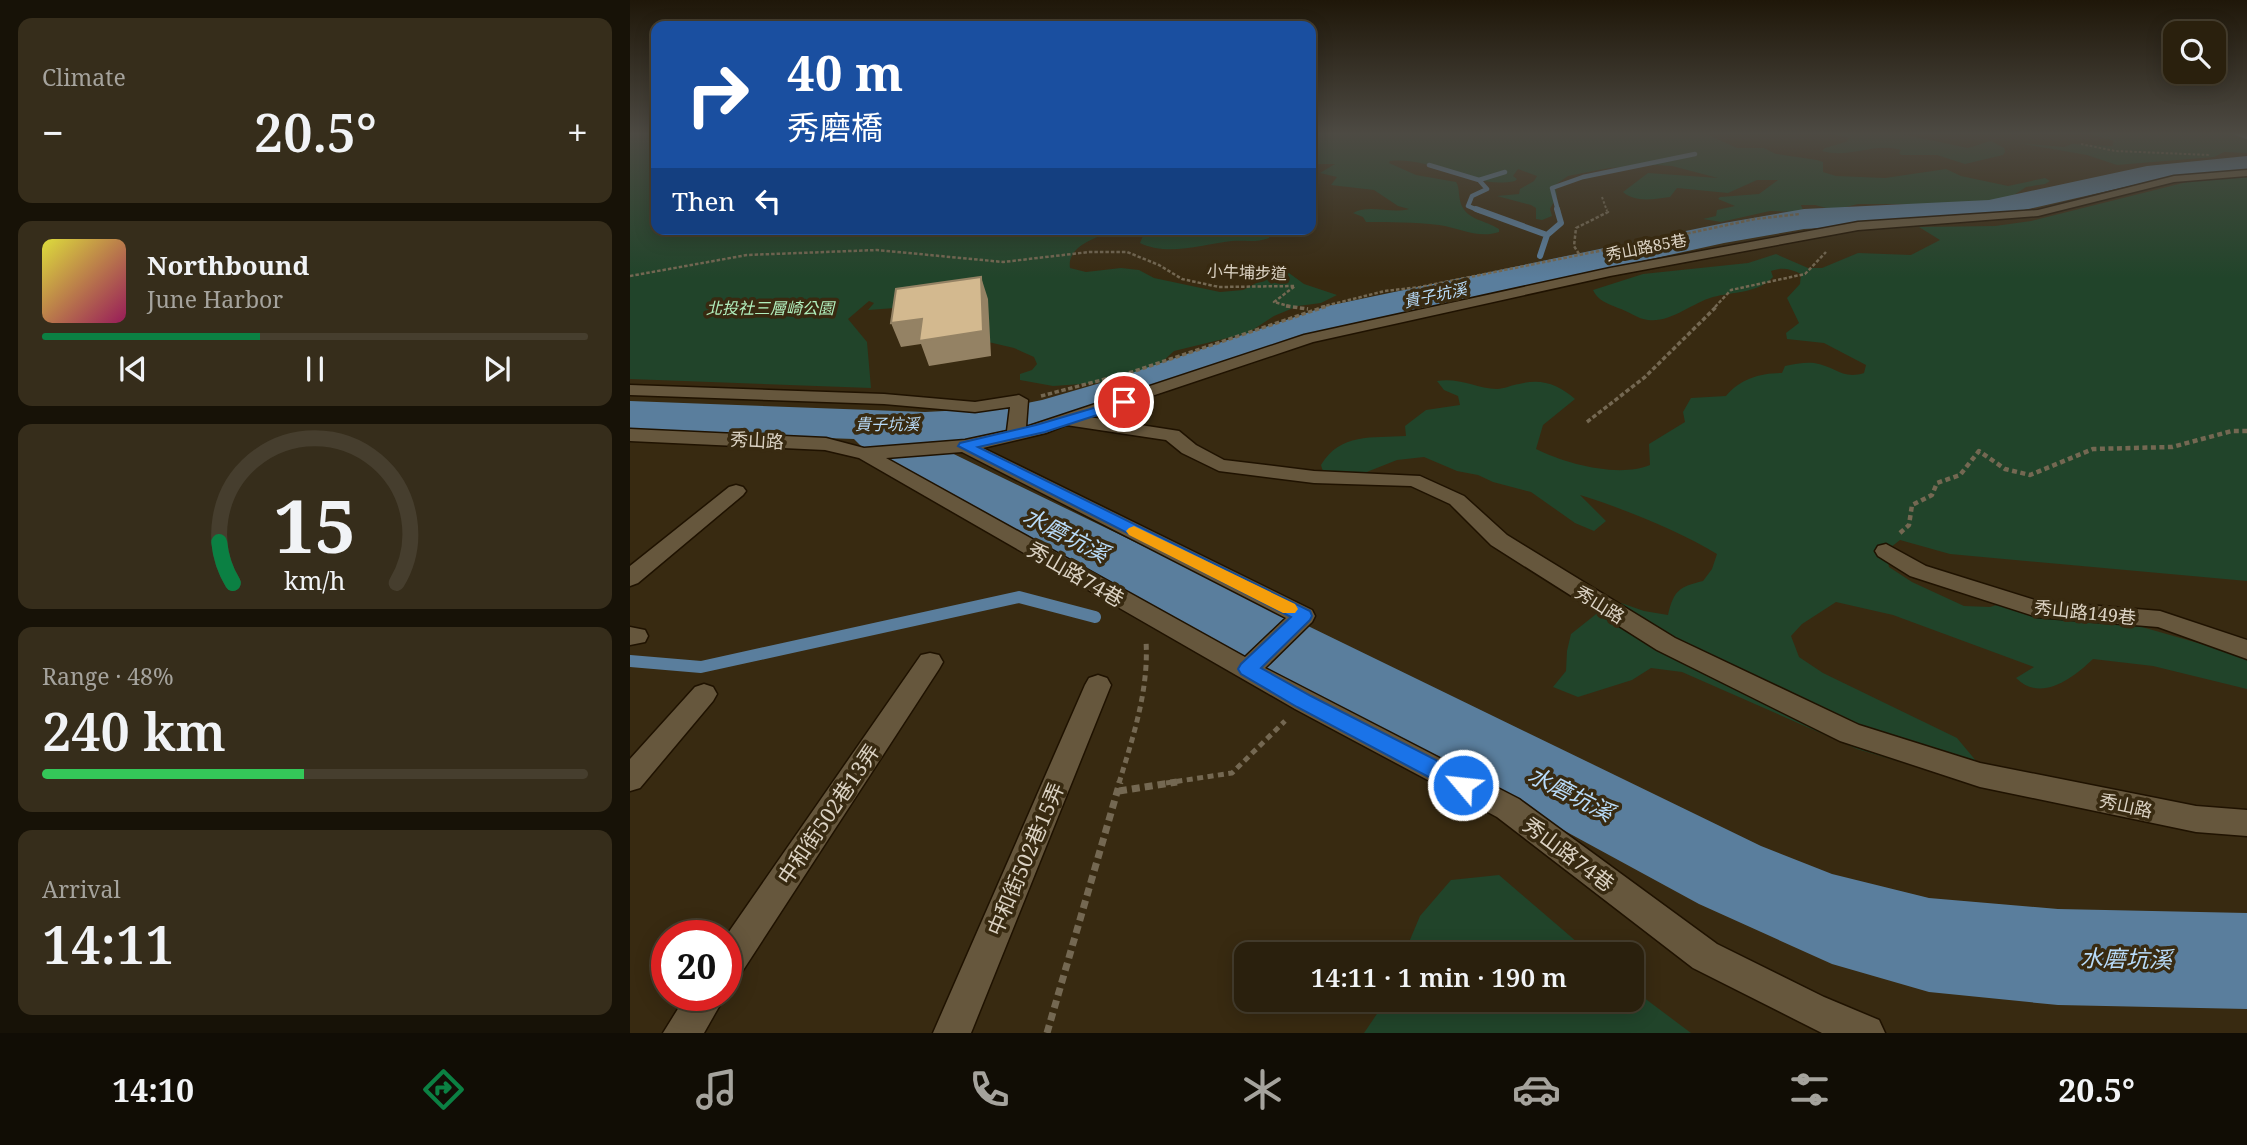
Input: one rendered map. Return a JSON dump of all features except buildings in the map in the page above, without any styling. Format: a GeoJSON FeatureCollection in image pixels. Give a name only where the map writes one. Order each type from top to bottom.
{"type":"FeatureCollection","features":[{"type":"Feature","properties":{"kind":"street","name":"秀山路85巷"},"geometry":{"type":"LineString","coordinates":[[1064,419],[1111,407],[1309,338],[1610,272],[1858,226],[2038,213],[2165,181]]}},
{"type":"Feature","properties":{"kind":"street"},"geometry":{"type":"LineString","coordinates":[[630,390],[884,399],[975,407],[1019,400],[1016,434]]}},
{"type":"Feature","properties":{"kind":"street","name":"秀山路"},"geometry":{"type":"LineString","coordinates":[[630,435],[826,444],[873,453],[965,446],[1040,429],[1064,419],[1172,435],[1189,449],[1219,464],[1243,469],[1314,477],[1413,480],[1457,500],[1499,540],[1666,644],[1850,733],[1980,775],[2196,819],[2247,823]]}},
{"type":"Feature","properties":{"kind":"street"},"geometry":{"type":"LineString","coordinates":[[965,446],[1303,616],[1248,669]]}},
{"type":"Feature","properties":{"kind":"street","name":"秀山路74巷"},"geometry":{"type":"LineString","coordinates":[[873,453],[1144,613],[1304,702],[1508,808],[1704,956],[1811,1010],[1866,1033]]}},
{"type":"Feature","properties":{"kind":"street"},"geometry":{"type":"LineString","coordinates":[[630,578],[736,491]]}},
{"type":"Feature","properties":{"kind":"street","name":"秀山路149巷"},"geometry":{"type":"LineString","coordinates":[[1886,551],[1918,571],[2037,609],[2160,619],[2247,650]]}},
{"type":"Feature","properties":{"kind":"street","name":"中和街502巷13弄"},"geometry":{"type":"LineString","coordinates":[[742,942],[930,662]]}},
{"type":"Feature","properties":{"kind":"street","name":"中和街502巷15弄"},"geometry":{"type":"LineString","coordinates":[[952,1033],[1098,685]]}},
{"type":"Feature","properties":{"kind":"street"},"geometry":{"type":"LineString","coordinates":[[630,779],[704,694]]}},
{"type":"Feature","properties":{"kind":"street"},"geometry":{"type":"LineString","coordinates":[[682,1033],[697,1011]]}},
{"type":"Feature","properties":{"kind":"path"},"geometry":{"type":"LineString","coordinates":[[1019,400],[1092,383],[1322,306],[1399,288],[1420,287],[1578,254],[1574,246],[1576,228],[1608,212],[1602,197]]}},
{"type":"Feature","properties":{"kind":"path"},"geometry":{"type":"LineString","coordinates":[[1660,240],[1713,227]]}},
{"type":"Feature","properties":{"kind":"path"},"geometry":{"type":"LineString","coordinates":[[1587,422],[1620,401],[1668,359],[1731,290],[1743,284],[1791,278],[1810,271],[1827,251],[1835,247]]}},
{"type":"Feature","properties":{"kind":"path","name":"小牛埔步道"},"geometry":{"type":"LineString","coordinates":[[630,276],[747,256],[877,250],[1003,262],[1089,251],[1127,252],[1159,265],[1182,279],[1219,287],[1295,286],[1274,302],[1301,310],[1322,306]]}},
{"type":"Feature","properties":{"kind":"path"},"geometry":{"type":"LineString","coordinates":[[1886,551],[1884,542],[1909,525],[1912,505],[1933,495],[1937,483],[1960,475],[1979,451],[2006,469],[2031,475],[2093,449],[2172,447],[2232,431],[2247,431]]}},
{"type":"Feature","properties":{"kind":"path"},"geometry":{"type":"LineString","coordinates":[[1047,1033],[1139,715],[1147,657],[1144,613]]}},
{"type":"Feature","properties":{"kind":"path"},"geometry":{"type":"LineString","coordinates":[[1119,791],[1231,773],[1304,702]]}},
{"type":"Feature","properties":{"kind":"green space","name":"北投社三層崎公園"},"geometry":{"type":"Polygon","coordinates":[[[630,181],[651,181],[651,235],[1105,235],[1080,247],[1070,260],[1070,268],[1086,272],[1121,268],[1139,270],[1154,278],[1220,292],[1243,290],[1264,279],[1289,273],[1304,284],[1337,295],[1321,303],[1298,306],[1274,316],[1248,333],[1174,351],[1162,362],[1125,381],[1053,386],[1020,380],[1020,374],[1032,370],[1037,364],[1034,357],[1014,348],[984,341],[935,305],[868,310],[874,303],[869,301],[848,319],[867,342],[871,388],[630,379],[630,181]]]}},
{"type":"Feature","properties":{"kind":"green space"},"geometry":{"type":"Polygon","coordinates":[[[1334,181],[1456,182],[1464,209],[1477,219],[1499,229],[1499,232],[1484,234],[1430,224],[1366,222],[1363,217],[1353,213],[1366,209],[1409,209],[1398,206],[1374,190],[1331,185],[1334,181]]]}},
{"type":"Feature","properties":{"kind":"green space"},"geometry":{"type":"Polygon","coordinates":[[[1534,181],[1560,181],[1555,185],[1557,196],[1550,209],[1552,216],[1536,219],[1536,208],[1531,205],[1497,196],[1519,194],[1520,189],[1534,181]]]}},
{"type":"Feature","properties":{"kind":"green space"},"geometry":{"type":"Polygon","coordinates":[[[1637,181],[1754,181],[1728,193],[1677,188],[1670,197],[1639,199],[1623,192],[1637,181]]]}},
{"type":"Feature","properties":{"kind":"green space"},"geometry":{"type":"Polygon","coordinates":[[[1776,181],[1985,181],[2008,186],[2030,181],[2050,181],[2026,187],[2011,197],[2000,200],[1943,204],[1858,204],[1834,210],[1801,205],[1803,210],[1797,212],[1770,211],[1721,222],[1703,219],[1716,216],[1717,210],[1735,206],[1718,199],[1720,197],[1759,194],[1776,181]]]}},
{"type":"Feature","properties":{"kind":"green space"},"geometry":{"type":"Polygon","coordinates":[[[2190,181],[2247,181],[2247,581],[1950,554],[1900,540],[1886,551],[1889,567],[1912,582],[1964,606],[1990,607],[2010,601],[2128,623],[2247,657],[2247,689],[2153,666],[2093,659],[2066,680],[2046,688],[2036,688],[2016,678],[2034,667],[1893,615],[1836,602],[1802,624],[1791,636],[1799,657],[1823,673],[1957,738],[1977,762],[1954,778],[1857,749],[1682,672],[1651,668],[1632,680],[1578,697],[1553,687],[1566,671],[1571,634],[1600,611],[1621,603],[1668,615],[1675,595],[1688,585],[1703,581],[1712,569],[1717,554],[1650,521],[1580,495],[1606,521],[1594,531],[1575,523],[1531,492],[1457,471],[1424,457],[1397,460],[1339,483],[1324,475],[1321,465],[1338,447],[1347,442],[1406,436],[1405,426],[1426,410],[1460,405],[1458,396],[1444,390],[1437,381],[1445,380],[1497,389],[1527,382],[1556,386],[1575,399],[1543,425],[1536,449],[1562,460],[1593,468],[1623,470],[1650,465],[1649,444],[1685,422],[1683,412],[1691,398],[1726,396],[1751,378],[1782,373],[1785,366],[1800,363],[1821,365],[1850,375],[1864,373],[1866,365],[1824,343],[1787,339],[1786,333],[1799,323],[1787,298],[1800,284],[1801,274],[1794,271],[1771,271],[1773,277],[1760,286],[1713,297],[1673,316],[1656,320],[1640,318],[1607,303],[1597,297],[1593,290],[1643,274],[1748,263],[1776,254],[1808,268],[1822,268],[1858,253],[1911,255],[1940,240],[1919,227],[1995,226],[2031,221],[2190,181]]]}},
{"type":"Feature","properties":{"kind":"green space"},"geometry":{"type":"Polygon","coordinates":[[[1143,235],[1270,235],[1269,238],[1260,240],[1174,249],[1140,243],[1143,235]]]}},
{"type":"Feature","properties":{"kind":"green space"},"geometry":{"type":"Polygon","coordinates":[[[1499,875],[1577,942],[1409,942],[1420,916],[1451,880],[1499,875]]]}},
{"type":"Feature","properties":{"kind":"green space"},"geometry":{"type":"Polygon","coordinates":[[[1644,998],[1691,1033],[1364,1033],[1378,1012],[1644,1012],[1644,998]]]}},
{"type":"Feature","properties":{"kind":"waterway"},"geometry":{"type":"LineString","coordinates":[[1480,181],[1487,189],[1472,196],[1468,206],[1480,211]]}},
{"type":"Feature","properties":{"kind":"waterway"},"geometry":{"type":"LineString","coordinates":[[1558,211],[1552,188],[1571,181]]}},
{"type":"Feature","properties":{"kind":"waterway","name":"貴子坑溪"},"geometry":{"type":"LineString","coordinates":[[630,416],[925,427],[1002,423],[1045,414],[1131,389],[1341,315],[1724,233],[1804,219],[1989,209],[2116,181]]}},
{"type":"Feature","properties":{"kind":"waterway"},"geometry":{"type":"LineString","coordinates":[[1476,209],[1547,235]]}},
{"type":"Feature","properties":{"kind":"waterway"},"geometry":{"type":"LineString","coordinates":[[1547,235],[1561,223],[1557,209]]}},
{"type":"Feature","properties":{"kind":"waterway"},"geometry":{"type":"LineString","coordinates":[[1540,256],[1547,235]]}},
{"type":"Feature","properties":{"kind":"waterway","name":"貴子坑溪"},"geometry":{"type":"LineString","coordinates":[[1534,273],[1535,269]]}},
{"type":"Feature","properties":{"kind":"waterway","name":"水磨坑溪"},"geometry":{"type":"LineString","coordinates":[[871,428],[884,440],[1730,875],[1832,919],[1929,945],[2058,957],[2247,961]]}},
{"type":"Feature","properties":{"kind":"waterway","name":"水磨坑溪"},"geometry":{"type":"LineString","coordinates":[[630,661],[701,667],[1019,597],[1095,617]]}},
{"type":"Feature","properties":{"kind":"slow traffic"},"geometry":{"type":"LineString","coordinates":[[1134,531],[1289,609]]}},
{"type":"Feature","properties":{"kind":"route"},"geometry":{"type":"LineString","coordinates":[[1124,402],[1064,419],[1040,429],[965,446],[1303,616],[1248,669],[1304,702],[1463,785]]}}]}
